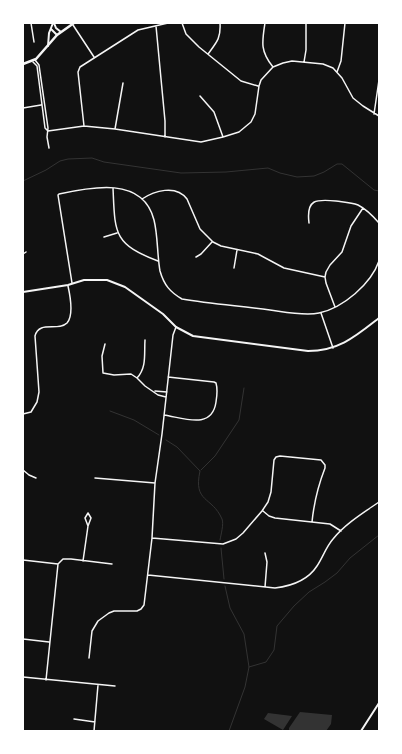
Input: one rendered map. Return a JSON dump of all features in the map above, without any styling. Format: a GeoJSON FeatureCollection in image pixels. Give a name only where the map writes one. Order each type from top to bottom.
{"type":"FeatureCollection","features":[{"type":"Feature","properties":{"kind":"main road"},"geometry":{"type":"LineString","coordinates":[[23,64],[34,61],[61,32],[73,24]]}},
{"type":"Feature","properties":{"kind":"street"},"geometry":{"type":"LineString","coordinates":[[31,23],[34,42]]}},
{"type":"Feature","properties":{"kind":"street"},"geometry":{"type":"LineString","coordinates":[[48,46],[53,23]]}},
{"type":"Feature","properties":{"kind":"street"},"geometry":{"type":"LineString","coordinates":[[53,23],[61,32]]}},
{"type":"Feature","properties":{"kind":"street"},"geometry":{"type":"LineString","coordinates":[[84,126],[78,72],[83,64],[138,30],[168,23]]}},
{"type":"Feature","properties":{"kind":"street"},"geometry":{"type":"LineString","coordinates":[[182,23],[184,31],[188,36],[208,54],[241,81],[259,86]]}},
{"type":"Feature","properties":{"kind":"street"},"geometry":{"type":"LineString","coordinates":[[208,54],[219,38],[221,32],[220,23]]}},
{"type":"Feature","properties":{"kind":"street"},"geometry":{"type":"LineString","coordinates":[[264,23],[262,48],[264,55],[273,67]]}},
{"type":"Feature","properties":{"kind":"street"},"geometry":{"type":"LineString","coordinates":[[304,62],[306,50],[306,23]]}},
{"type":"Feature","properties":{"kind":"street"},"geometry":{"type":"LineString","coordinates":[[337,72],[341,61],[345,23]]}},
{"type":"Feature","properties":{"kind":"street"},"geometry":{"type":"LineString","coordinates":[[73,24],[94,57]]}},
{"type":"Feature","properties":{"kind":"street"},"geometry":{"type":"LineString","coordinates":[[156,26],[165,121],[165,137]]}},
{"type":"Feature","properties":{"kind":"street"},"geometry":{"type":"LineString","coordinates":[[51,28],[57,36]]}},
{"type":"Feature","properties":{"kind":"street"},"geometry":{"type":"LineString","coordinates":[[34,61],[37,66],[45,128],[48,131]]}},
{"type":"Feature","properties":{"kind":"street"},"geometry":{"type":"LineString","coordinates":[[34,61],[39,65],[49,148]]}},
{"type":"Feature","properties":{"kind":"street"},"geometry":{"type":"LineString","coordinates":[[48,131],[84,126],[115,129],[201,142],[223,137],[239,132],[251,122],[255,114],[259,86],[264,76],[273,67],[288,62],[304,62],[326,65],[337,72],[342,78],[353,98],[374,114],[379,116]]}},
{"type":"Feature","properties":{"kind":"street"},"geometry":{"type":"LineString","coordinates":[[374,114],[379,80]]}},
{"type":"Feature","properties":{"kind":"street"},"geometry":{"type":"LineString","coordinates":[[115,129],[122,83]]}},
{"type":"Feature","properties":{"kind":"street"},"geometry":{"type":"LineString","coordinates":[[200,96],[214,112],[223,137]]}},
{"type":"Feature","properties":{"kind":"street"},"geometry":{"type":"LineString","coordinates":[[23,108],[41,105]]}},
{"type":"Feature","properties":{"kind":"street"},"geometry":{"type":"LineString","coordinates":[[113,188],[114,217],[117,233],[132,250],[158,261]]}},
{"type":"Feature","properties":{"kind":"street"},"geometry":{"type":"LineString","coordinates":[[72,284],[58,195],[83,189],[113,188],[129,191],[147,204],[154,218],[160,271],[166,286],[175,295],[182,299],[298,313],[321,313],[335,307],[363,286],[373,273],[379,261]]}},
{"type":"Feature","properties":{"kind":"street"},"geometry":{"type":"LineString","coordinates":[[142,199],[152,193],[162,190],[182,194],[186,199],[200,229],[212,242],[221,246],[258,254],[284,268],[325,277]]}},
{"type":"Feature","properties":{"kind":"street"},"geometry":{"type":"LineString","coordinates":[[309,223],[308,214],[310,206],[314,201],[318,200],[354,204],[363,208],[379,223]]}},
{"type":"Feature","properties":{"kind":"street"},"geometry":{"type":"LineString","coordinates":[[335,307],[325,277],[327,268],[342,252],[351,226],[363,208]]}},
{"type":"Feature","properties":{"kind":"street"},"geometry":{"type":"LineString","coordinates":[[104,237],[117,233]]}},
{"type":"Feature","properties":{"kind":"street"},"geometry":{"type":"LineString","coordinates":[[196,257],[201,254],[212,242]]}},
{"type":"Feature","properties":{"kind":"street"},"geometry":{"type":"LineString","coordinates":[[234,268],[237,250]]}},
{"type":"Feature","properties":{"kind":"street"},"geometry":{"type":"LineString","coordinates":[[23,292],[63,286],[92,279],[107,280],[114,282],[150,304],[176,327],[193,336],[308,351],[333,348],[352,339],[379,318]]}},
{"type":"Feature","properties":{"kind":"street"},"geometry":{"type":"LineString","coordinates":[[23,414],[31,412],[37,402],[39,392],[35,336],[36,331],[63,325],[68,322],[71,306],[68,285]]}},
{"type":"Feature","properties":{"kind":"street"},"geometry":{"type":"LineString","coordinates":[[63,286],[69,290]]}},
{"type":"Feature","properties":{"kind":"street"},"geometry":{"type":"LineString","coordinates":[[321,313],[333,348]]}},
{"type":"Feature","properties":{"kind":"street"},"geometry":{"type":"LineString","coordinates":[[89,658],[92,631],[94,625],[98,621],[114,611],[137,611],[144,605],[168,377],[173,335],[176,327]]}},
{"type":"Feature","properties":{"kind":"street"},"geometry":{"type":"LineString","coordinates":[[137,378],[144,367],[145,340]]}},
{"type":"Feature","properties":{"kind":"street"},"geometry":{"type":"LineString","coordinates":[[105,344],[102,356],[103,373],[114,375],[127,374],[137,378],[158,395],[166,397]]}},
{"type":"Feature","properties":{"kind":"street"},"geometry":{"type":"LineString","coordinates":[[164,415],[198,420],[206,419],[210,417],[215,410],[218,390],[216,383],[214,382],[168,377]]}},
{"type":"Feature","properties":{"kind":"street"},"geometry":{"type":"LineString","coordinates":[[153,391],[167,392]]}},
{"type":"Feature","properties":{"kind":"street"},"geometry":{"type":"LineString","coordinates":[[152,538],[209,544],[223,544],[229,542],[243,533],[268,502],[271,492],[274,460],[276,457],[280,456],[321,460],[325,464],[314,502],[312,522]]}},
{"type":"Feature","properties":{"kind":"street"},"geometry":{"type":"LineString","coordinates":[[23,470],[36,478]]}},
{"type":"Feature","properties":{"kind":"street"},"geometry":{"type":"LineString","coordinates":[[95,478],[156,483]]}},
{"type":"Feature","properties":{"kind":"street"},"geometry":{"type":"LineString","coordinates":[[148,575],[275,588],[287,586],[308,577],[317,566],[326,547],[341,530],[379,502]]}},
{"type":"Feature","properties":{"kind":"street"},"geometry":{"type":"LineString","coordinates":[[262,511],[276,518],[330,524],[341,530]]}},
{"type":"Feature","properties":{"kind":"street"},"geometry":{"type":"LineString","coordinates":[[83,560],[88,526],[91,518],[88,513],[85,518],[88,526]]}},
{"type":"Feature","properties":{"kind":"street"},"geometry":{"type":"LineString","coordinates":[[265,554],[267,562],[265,587]]}},
{"type":"Feature","properties":{"kind":"street"},"geometry":{"type":"LineString","coordinates":[[46,680],[58,564],[63,559],[112,564]]}},
{"type":"Feature","properties":{"kind":"street"},"geometry":{"type":"LineString","coordinates":[[23,560],[58,564]]}},
{"type":"Feature","properties":{"kind":"street"},"geometry":{"type":"LineString","coordinates":[[23,639],[49,642]]}},
{"type":"Feature","properties":{"kind":"street"},"geometry":{"type":"LineString","coordinates":[[23,677],[115,686]]}},
{"type":"Feature","properties":{"kind":"street"},"geometry":{"type":"LineString","coordinates":[[94,731],[98,685]]}},
{"type":"Feature","properties":{"kind":"street"},"geometry":{"type":"LineString","coordinates":[[361,731],[379,703]]}},
{"type":"Feature","properties":{"kind":"street"},"geometry":{"type":"LineString","coordinates":[[23,720],[23,731]]}},
{"type":"Feature","properties":{"kind":"street"},"geometry":{"type":"LineString","coordinates":[[74,720],[95,722]]}},
{"type":"Feature","properties":{"kind":"shaded area"},"geometry":{"type":"Polygon","coordinates":[[[300,712],[332,715],[331,724],[326,731],[289,731],[289,728],[300,712]]]}},
{"type":"Feature","properties":{"kind":"shaded area"},"geometry":{"type":"Polygon","coordinates":[[[268,713],[292,716],[283,730],[264,719],[268,713]]]}},
{"type":"Feature","properties":{"kind":"waterway"},"geometry":{"type":"LineString","coordinates":[[23,181],[46,170],[60,161],[68,159],[92,158],[104,162],[181,173],[226,172],[268,168],[280,173],[297,177],[314,176],[337,164],[342,164],[374,190],[379,191]]}},
{"type":"Feature","properties":{"kind":"waterway"},"geometry":{"type":"LineString","coordinates":[[201,470],[215,456],[239,420],[244,388]]}},
{"type":"Feature","properties":{"kind":"waterway"},"geometry":{"type":"LineString","coordinates":[[110,411],[134,420],[159,435]]}},
{"type":"Feature","properties":{"kind":"waterway"},"geometry":{"type":"LineString","coordinates":[[166,440],[177,447],[200,471],[199,489],[201,494],[218,512],[223,521],[220,540]]}},
{"type":"Feature","properties":{"kind":"waterway"},"geometry":{"type":"LineString","coordinates":[[249,667],[266,662],[274,650],[277,626],[294,606],[309,592],[337,573],[350,558],[379,535]]}},
{"type":"Feature","properties":{"kind":"waterway"},"geometry":{"type":"LineString","coordinates":[[221,548],[224,579]]}},
{"type":"Feature","properties":{"kind":"waterway"},"geometry":{"type":"LineString","coordinates":[[225,586],[230,608],[244,634],[249,667],[245,687],[229,731]]}}]}
